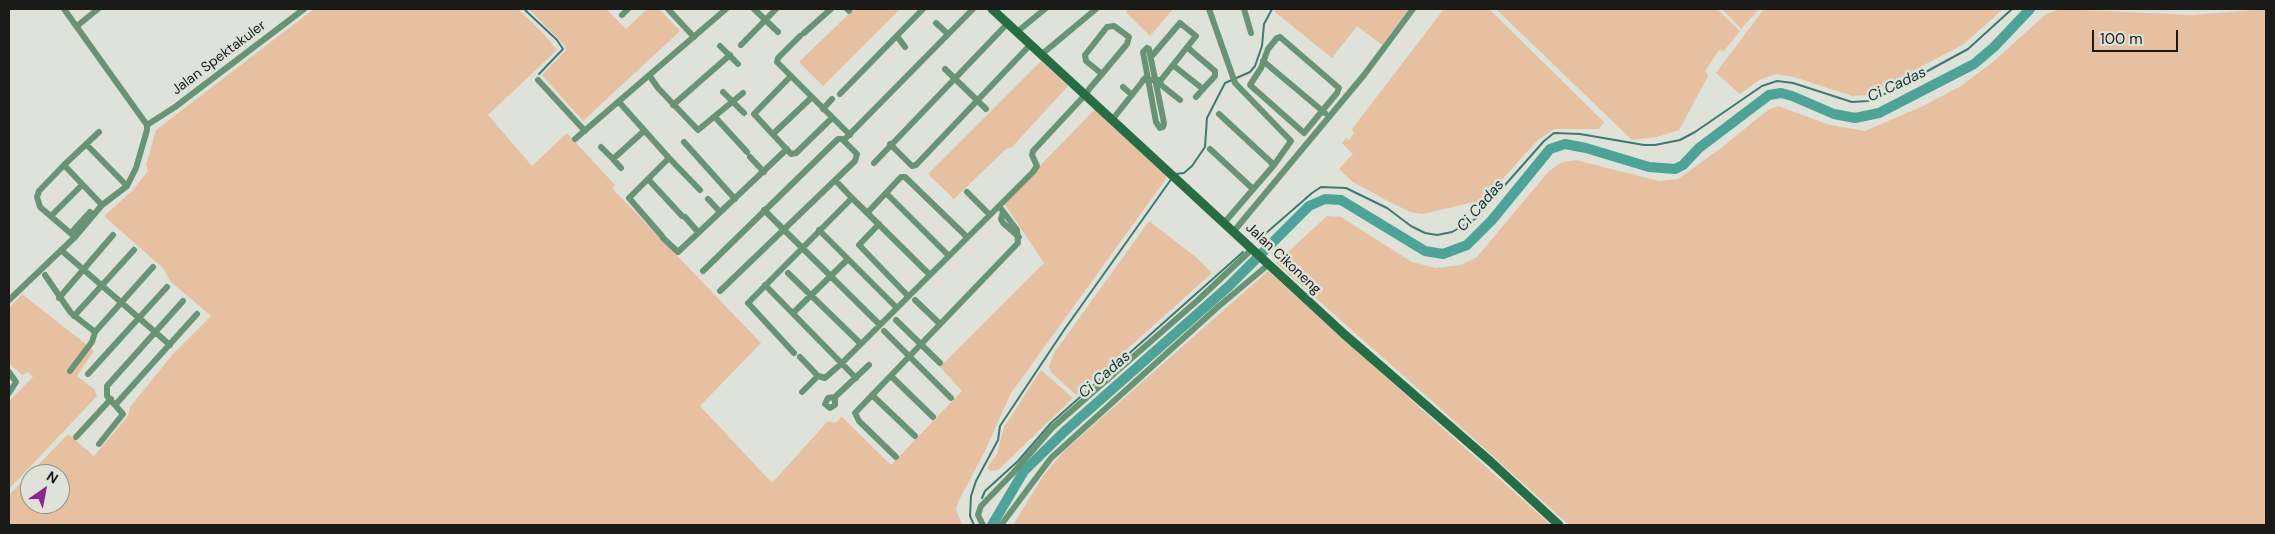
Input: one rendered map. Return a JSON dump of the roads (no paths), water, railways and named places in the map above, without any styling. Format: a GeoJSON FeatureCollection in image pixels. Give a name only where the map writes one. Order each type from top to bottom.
{"type":"FeatureCollection","features":[{"type":"Feature","properties":{"kind":"street"},"geometry":{"type":"LineString","coordinates":[[9,300],[61,250],[101,204],[126,186],[136,168],[147,125],[64,9]]}},
{"type":"Feature","properties":{"kind":"street"},"geometry":{"type":"LineString","coordinates":[[77,26],[98,9]]}},
{"type":"Feature","properties":{"kind":"street","name":"Jalan Spektakuler"},"geometry":{"type":"LineString","coordinates":[[147,125],[175,107],[304,9]]}},
{"type":"Feature","properties":{"kind":"street"},"geometry":{"type":"LineString","coordinates":[[622,15],[628,9]]}},
{"type":"Feature","properties":{"kind":"street"},"geometry":{"type":"LineString","coordinates":[[668,9],[694,38]]}},
{"type":"Feature","properties":{"kind":"street"},"geometry":{"type":"LineString","coordinates":[[575,139],[726,9]]}},
{"type":"Feature","properties":{"kind":"street"},"geometry":{"type":"LineString","coordinates":[[754,9],[778,32]]}},
{"type":"Feature","properties":{"kind":"street"},"geometry":{"type":"LineString","coordinates":[[741,45],[776,9]]}},
{"type":"Feature","properties":{"kind":"street"},"geometry":{"type":"LineString","coordinates":[[831,9],[802,34],[777,60],[850,135]]}},
{"type":"Feature","properties":{"kind":"street"},"geometry":{"type":"LineString","coordinates":[[840,94],[923,9]]}},
{"type":"Feature","properties":{"kind":"street"},"geometry":{"type":"LineString","coordinates":[[844,140],[973,9]]}},
{"type":"Feature","properties":{"kind":"street","name":"Jalan Cikoneng"},"geometry":{"type":"LineString","coordinates":[[993,9],[1172,177],[1234,231],[1344,334],[1436,413],[1559,525]]}},
{"type":"Feature","properties":{"kind":"street"},"geometry":{"type":"LineString","coordinates":[[1018,31],[1044,9]]}},
{"type":"Feature","properties":{"kind":"street"},"geometry":{"type":"LineString","coordinates":[[1042,54],[1096,9]]}},
{"type":"Feature","properties":{"kind":"street"},"geometry":{"type":"LineString","coordinates":[[1210,9],[1235,83],[1290,139],[1290,142],[1274,165],[1224,223]]}},
{"type":"Feature","properties":{"kind":"street"},"geometry":{"type":"LineString","coordinates":[[1244,9],[1251,33]]}},
{"type":"Feature","properties":{"kind":"street"},"geometry":{"type":"LineString","coordinates":[[1234,231],[1364,75],[1413,9]]}},
{"type":"Feature","properties":{"kind":"street"},"geometry":{"type":"LineString","coordinates":[[936,23],[948,34]]}},
{"type":"Feature","properties":{"kind":"street"},"geometry":{"type":"LineString","coordinates":[[874,163],[890,144],[1008,23]]}},
{"type":"Feature","properties":{"kind":"street"},"geometry":{"type":"LineString","coordinates":[[1112,120],[1132,95],[1152,77],[1174,66],[1196,36],[1180,24],[1151,57]]}},
{"type":"Feature","properties":{"kind":"street"},"geometry":{"type":"LineString","coordinates":[[852,198],[801,247],[748,304],[818,376],[825,378],[861,344],[882,328],[908,296],[990,215],[1001,209],[1036,168],[1032,156],[1033,151],[1085,95],[1102,74],[1129,40],[1129,37],[1114,26],[1107,27],[1085,55],[1086,61],[1102,74]]}},
{"type":"Feature","properties":{"kind":"street"},"geometry":{"type":"LineString","coordinates":[[897,36],[904,47]]}},
{"type":"Feature","properties":{"kind":"street"},"geometry":{"type":"LineString","coordinates":[[1280,37],[1322,71],[1339,88],[1306,132],[1301,132],[1250,88],[1250,84],[1261,68],[1263,61],[1268,49],[1280,37]]}},
{"type":"Feature","properties":{"kind":"street"},"geometry":{"type":"LineString","coordinates":[[890,144],[914,166],[1031,44]]}},
{"type":"Feature","properties":{"kind":"street"},"geometry":{"type":"LineString","coordinates":[[720,46],[738,64]]}},
{"type":"Feature","properties":{"kind":"street"},"geometry":{"type":"LineString","coordinates":[[1188,48],[1216,72],[1215,76],[1196,97]]}},
{"type":"Feature","properties":{"kind":"street"},"geometry":{"type":"LineString","coordinates":[[1152,77],[1144,49],[1149,49],[1151,57],[1152,77],[1156,122],[1160,128],[1163,127],[1164,123],[1152,77]]}},
{"type":"Feature","properties":{"kind":"street"},"geometry":{"type":"LineString","coordinates":[[930,54],[935,59]]}},
{"type":"Feature","properties":{"kind":"street"},"geometry":{"type":"LineString","coordinates":[[673,105],[730,56]]}},
{"type":"Feature","properties":{"kind":"street"},"geometry":{"type":"LineString","coordinates":[[1263,61],[1329,116]]}},
{"type":"Feature","properties":{"kind":"street"},"geometry":{"type":"LineString","coordinates":[[1174,66],[1203,89]]}},
{"type":"Feature","properties":{"kind":"street"},"geometry":{"type":"LineString","coordinates":[[945,69],[986,109]]}},
{"type":"Feature","properties":{"kind":"street"},"geometry":{"type":"LineString","coordinates":[[649,75],[673,105],[698,130],[743,93]]}},
{"type":"Feature","properties":{"kind":"street"},"geometry":{"type":"LineString","coordinates":[[791,76],[755,113],[755,116],[791,154],[796,154],[832,118]]}},
{"type":"Feature","properties":{"kind":"street"},"geometry":{"type":"LineString","coordinates":[[1152,77],[1180,100]]}},
{"type":"Feature","properties":{"kind":"street"},"geometry":{"type":"LineString","coordinates":[[538,80],[585,131]]}},
{"type":"Feature","properties":{"kind":"street"},"geometry":{"type":"LineString","coordinates":[[1123,87],[1132,95]]}},
{"type":"Feature","properties":{"kind":"street"},"geometry":{"type":"LineString","coordinates":[[723,92],[744,113]]}},
{"type":"Feature","properties":{"kind":"street"},"geometry":{"type":"LineString","coordinates":[[773,134],[812,97]]}},
{"type":"Feature","properties":{"kind":"street"},"geometry":{"type":"LineString","coordinates":[[823,109],[832,99]]}},
{"type":"Feature","properties":{"kind":"street"},"geometry":{"type":"LineString","coordinates":[[619,102],[700,190]]}},
{"type":"Feature","properties":{"kind":"street"},"geometry":{"type":"LineString","coordinates":[[1218,114],[1274,165]]}},
{"type":"Feature","properties":{"kind":"street"},"geometry":{"type":"LineString","coordinates":[[715,117],[764,172]]}},
{"type":"Feature","properties":{"kind":"street"},"geometry":{"type":"LineString","coordinates":[[613,159],[644,131]]}},
{"type":"Feature","properties":{"kind":"street"},"geometry":{"type":"LineString","coordinates":[[73,235],[40,207],[37,194],[99,132]]}},
{"type":"Feature","properties":{"kind":"street"},"geometry":{"type":"LineString","coordinates":[[703,271],[838,139],[844,140],[856,154],[857,158],[720,290]]}},
{"type":"Feature","properties":{"kind":"street"},"geometry":{"type":"LineString","coordinates":[[684,142],[735,199]]}},
{"type":"Feature","properties":{"kind":"street"},"geometry":{"type":"LineString","coordinates":[[86,144],[126,186]]}},
{"type":"Feature","properties":{"kind":"street"},"geometry":{"type":"LineString","coordinates":[[601,147],[621,168]]}},
{"type":"Feature","properties":{"kind":"street"},"geometry":{"type":"LineString","coordinates":[[669,158],[629,198],[677,252],[787,149]]}},
{"type":"Feature","properties":{"kind":"street"},"geometry":{"type":"LineString","coordinates":[[1210,149],[1253,189]]}},
{"type":"Feature","properties":{"kind":"street"},"geometry":{"type":"LineString","coordinates":[[64,165],[101,204]]}},
{"type":"Feature","properties":{"kind":"street"},"geometry":{"type":"LineString","coordinates":[[868,212],[901,177],[905,177],[967,237]]}},
{"type":"Feature","properties":{"kind":"street"},"geometry":{"type":"LineString","coordinates":[[648,179],[698,232]]}},
{"type":"Feature","properties":{"kind":"street"},"geometry":{"type":"LineString","coordinates":[[835,180],[930,275]]}},
{"type":"Feature","properties":{"kind":"street"},"geometry":{"type":"LineString","coordinates":[[51,216],[82,185]]}},
{"type":"Feature","properties":{"kind":"street"},"geometry":{"type":"LineString","coordinates":[[886,192],[949,256]]}},
{"type":"Feature","properties":{"kind":"street"},"geometry":{"type":"LineString","coordinates":[[967,192],[990,215]]}},
{"type":"Feature","properties":{"kind":"street"},"geometry":{"type":"LineString","coordinates":[[708,199],[720,212]]}},
{"type":"Feature","properties":{"kind":"street"},"geometry":{"type":"LineString","coordinates":[[896,457],[855,416],[857,410],[1018,243],[1019,237],[1000,219],[1001,209]]}},
{"type":"Feature","properties":{"kind":"street"},"geometry":{"type":"LineString","coordinates":[[764,210],[951,398]]}},
{"type":"Feature","properties":{"kind":"street"},"geometry":{"type":"LineString","coordinates":[[879,224],[859,245],[908,296]]}},
{"type":"Feature","properties":{"kind":"street"},"geometry":{"type":"LineString","coordinates":[[819,230],[897,308]]}},
{"type":"Feature","properties":{"kind":"street"},"geometry":{"type":"LineString","coordinates":[[59,298],[113,235]]}},
{"type":"Feature","properties":{"kind":"street"},"geometry":{"type":"LineString","coordinates":[[981,523],[978,515],[981,506],[1052,428],[1198,300],[1253,249]]}},
{"type":"Feature","properties":{"kind":"street"},"geometry":{"type":"LineString","coordinates":[[61,250],[170,344]]}},
{"type":"Feature","properties":{"kind":"street"},"geometry":{"type":"LineString","coordinates":[[74,316],[134,250]]}},
{"type":"Feature","properties":{"kind":"street"},"geometry":{"type":"LineString","coordinates":[[793,313],[848,259]]}},
{"type":"Feature","properties":{"kind":"street"},"geometry":{"type":"LineString","coordinates":[[1001,525],[1051,458],[1268,263]]}},
{"type":"Feature","properties":{"kind":"street"},"geometry":{"type":"LineString","coordinates":[[70,371],[92,342],[95,332],[153,267]]}},
{"type":"Feature","properties":{"kind":"street"},"geometry":{"type":"LineString","coordinates":[[788,273],[861,344]]}},
{"type":"Feature","properties":{"kind":"street"},"geometry":{"type":"LineString","coordinates":[[44,276],[74,316],[95,332]]}},
{"type":"Feature","properties":{"kind":"street"},"geometry":{"type":"LineString","coordinates":[[765,285],[856,378]]}},
{"type":"Feature","properties":{"kind":"street"},"geometry":{"type":"LineString","coordinates":[[88,374],[166,287]]}},
{"type":"Feature","properties":{"kind":"street"},"geometry":{"type":"LineString","coordinates":[[915,300],[940,324]]}},
{"type":"Feature","properties":{"kind":"street"},"geometry":{"type":"LineString","coordinates":[[99,444],[123,416],[123,411],[106,393],[107,386],[183,301]]}},
{"type":"Feature","properties":{"kind":"street"},"geometry":{"type":"LineString","coordinates":[[116,404],[197,314]]}},
{"type":"Feature","properties":{"kind":"street"},"geometry":{"type":"LineString","coordinates":[[896,320],[940,363]]}},
{"type":"Feature","properties":{"kind":"street"},"geometry":{"type":"LineString","coordinates":[[835,397],[869,365]]}},
{"type":"Feature","properties":{"kind":"street"},"geometry":{"type":"LineString","coordinates":[[9,372],[16,382],[9,393]]}},
{"type":"Feature","properties":{"kind":"street"},"geometry":{"type":"LineString","coordinates":[[802,392],[818,376]]}},
{"type":"Feature","properties":{"kind":"street"},"geometry":{"type":"LineString","coordinates":[[891,376],[933,417]]}},
{"type":"Feature","properties":{"kind":"street"},"geometry":{"type":"LineString","coordinates":[[872,395],[915,436]]}},
{"type":"Feature","properties":{"kind":"street"},"geometry":{"type":"LineString","coordinates":[[76,437],[111,399]]}},
{"type":"Feature","properties":{"kind":"waterway"},"geometry":{"type":"LineString","coordinates":[[524,9],[557,40],[563,49],[539,74]]}},
{"type":"Feature","properties":{"kind":"waterway"},"geometry":{"type":"LineString","coordinates":[[1175,174],[1184,173],[1192,166],[1205,147],[1207,118],[1225,83],[1250,72],[1255,66],[1262,46],[1264,24],[1272,9]]}},
{"type":"Feature","properties":{"kind":"waterway"},"geometry":{"type":"LineString","coordinates":[[1257,241],[1321,187],[1346,188],[1387,208],[1411,226],[1425,233],[1437,235],[1452,232],[1475,219],[1544,141],[1554,133],[1580,134],[1644,145],[1655,145],[1680,140],[1695,132],[1762,86],[1777,81],[1793,83],[1852,102],[1868,101],[1889,92],[1968,49],[2012,9]]}},
{"type":"Feature","properties":{"kind":"waterway","name":"Ci Cadas"},"geometry":{"type":"LineString","coordinates":[[992,525],[1024,471],[1065,431],[1229,286],[1309,206],[1325,199],[1341,200],[1425,251],[1443,254],[1467,245],[1492,220],[1550,149],[1565,144],[1586,148],[1649,167],[1675,169],[1683,165],[1699,148],[1769,95],[1781,93],[1834,114],[1855,118],[1879,113],[1974,64],[1994,47],[2030,9]]}},
{"type":"Feature","properties":{"kind":"waterway"},"geometry":{"type":"LineString","coordinates":[[974,525],[970,516],[971,496],[976,481],[998,440],[1000,426],[1064,330],[1172,178]]}},
{"type":"Feature","properties":{"kind":"waterway"},"geometry":{"type":"LineString","coordinates":[[982,498],[985,491],[1018,461],[1051,423],[1243,252]]}}]}
